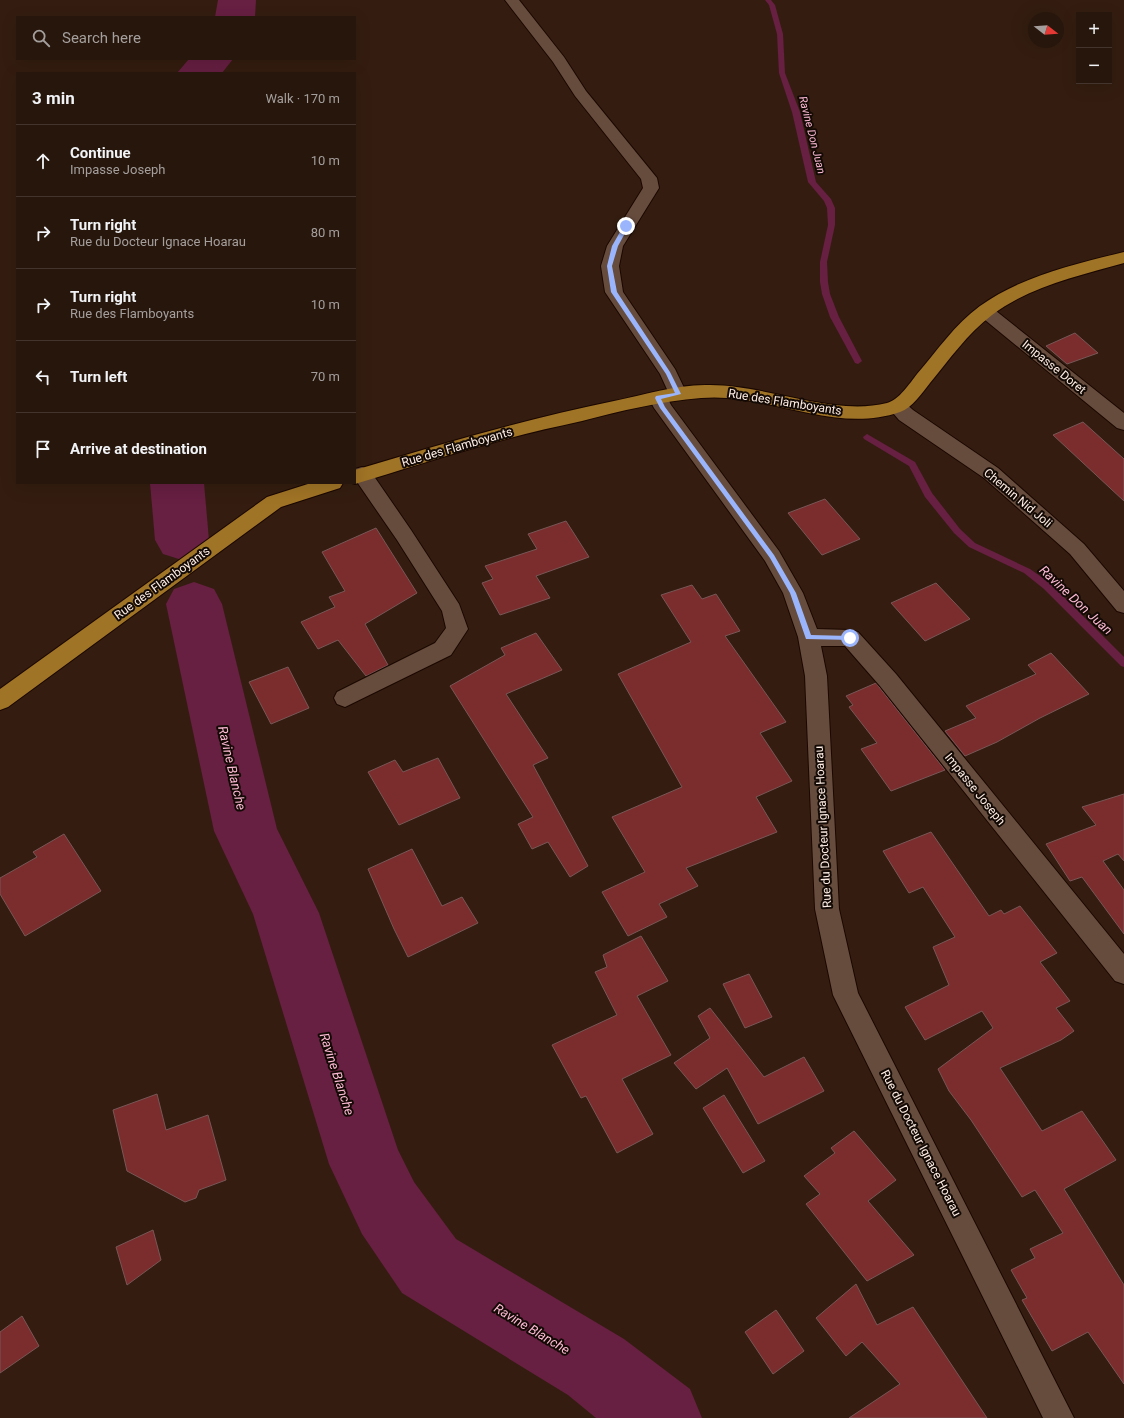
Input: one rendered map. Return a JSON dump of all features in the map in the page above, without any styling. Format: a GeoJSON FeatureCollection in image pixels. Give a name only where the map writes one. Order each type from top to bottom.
{"type":"FeatureCollection","features":[{"type":"Feature","properties":{"kind":"main road","name":"Rue des Flamboyants"},"geometry":{"type":"LineString","coordinates":[[359,475],[487,437],[668,396],[704,391],[735,392],[850,413],[875,412],[897,406],[912,394],[962,333],[985,311],[1021,289],[1058,276],[1124,257]]}},
{"type":"Feature","properties":{"kind":"main road","name":"Rue des Flamboyants"},"geometry":{"type":"LineString","coordinates":[[0,701],[274,502],[330,484]]}},
{"type":"Feature","properties":{"kind":"street","name":"Rue du Docteur Ignace Hoarau"},"geometry":{"type":"LineString","coordinates":[[512,0],[559,60],[580,92],[649,178],[651,188],[615,246],[610,266],[614,292],[668,373],[668,396],[662,408],[772,556],[793,593],[809,637],[816,676],[827,909],[846,995],[1060,1418]]}},
{"type":"Feature","properties":{"kind":"street","name":"Impasse Doret"},"geometry":{"type":"LineString","coordinates":[[985,311],[1124,423]]}},
{"type":"Feature","properties":{"kind":"street","name":"Chemin Nid Joli"},"geometry":{"type":"LineString","coordinates":[[897,406],[906,415],[991,473],[1077,549],[1124,605]]}},
{"type":"Feature","properties":{"kind":"street"},"geometry":{"type":"LineString","coordinates":[[345,698],[443,649],[456,629],[452,610],[404,535],[359,475]]}},
{"type":"Feature","properties":{"kind":"street","name":"Impasse Joseph"},"geometry":{"type":"LineString","coordinates":[[809,637],[850,638],[888,680],[1124,973]]}},
{"type":"Feature","properties":{"kind":"building"},"geometry":{"type":"Polygon","coordinates":[[[1075,333],[1098,353],[1067,364],[1046,346],[1075,333]]]}},
{"type":"Feature","properties":{"kind":"building"},"geometry":{"type":"Polygon","coordinates":[[[1083,422],[1124,459],[1124,501],[1053,435],[1083,422]]]}},
{"type":"Feature","properties":{"kind":"building"},"geometry":{"type":"Polygon","coordinates":[[[825,499],[860,539],[822,555],[788,513],[825,499]]]}},
{"type":"Feature","properties":{"kind":"building"},"geometry":{"type":"Polygon","coordinates":[[[566,521],[589,557],[536,576],[550,598],[500,615],[482,583],[493,579],[485,566],[537,549],[528,534],[566,521]]]}},
{"type":"Feature","properties":{"kind":"building"},"geometry":{"type":"Polygon","coordinates":[[[376,528],[417,593],[365,624],[388,665],[366,676],[338,640],[318,649],[301,622],[335,607],[329,597],[345,591],[322,552],[376,528]]]}},
{"type":"Feature","properties":{"kind":"building"},"geometry":{"type":"Polygon","coordinates":[[[936,583],[970,619],[925,641],[891,603],[936,583]]]}},
{"type":"Feature","properties":{"kind":"building"},"geometry":{"type":"Polygon","coordinates":[[[692,585],[702,599],[716,594],[740,631],[725,636],[786,722],[760,733],[792,781],[756,797],[777,832],[686,868],[698,886],[659,904],[667,917],[628,936],[602,892],[645,872],[612,817],[682,787],[618,674],[691,642],[661,595],[692,585]]]}},
{"type":"Feature","properties":{"kind":"building"},"geometry":{"type":"Polygon","coordinates":[[[536,633],[562,670],[506,694],[548,758],[533,765],[588,866],[570,877],[548,842],[532,849],[518,824],[533,817],[450,686],[505,655],[501,648],[536,633]]]}},
{"type":"Feature","properties":{"kind":"building"},"geometry":{"type":"Polygon","coordinates":[[[1051,653],[1089,694],[1040,718],[997,742],[965,756],[945,731],[976,718],[966,706],[1036,674],[1028,665],[1051,653]]]}},
{"type":"Feature","properties":{"kind":"building"},"geometry":{"type":"Polygon","coordinates":[[[288,667],[309,708],[271,724],[249,682],[288,667]]]}},
{"type":"Feature","properties":{"kind":"building"},"geometry":{"type":"Polygon","coordinates":[[[876,683],[945,770],[891,791],[861,749],[877,743],[849,707],[853,705],[846,696],[876,683]]]}},
{"type":"Feature","properties":{"kind":"building"},"geometry":{"type":"Polygon","coordinates":[[[438,758],[460,798],[399,825],[368,772],[395,760],[403,772],[438,758]]]}},
{"type":"Feature","properties":{"kind":"building"},"geometry":{"type":"Polygon","coordinates":[[[1124,794],[1124,861],[1118,854],[1103,861],[1124,890],[1124,934],[1082,877],[1070,881],[1046,844],[1096,825],[1082,807],[1124,794]]]}},
{"type":"Feature","properties":{"kind":"building"},"geometry":{"type":"Polygon","coordinates":[[[931,832],[989,916],[1001,910],[1004,914],[1020,906],[1057,953],[1040,962],[1070,1001],[1056,1008],[1074,1031],[1061,1040],[1000,1068],[1042,1131],[1082,1111],[1116,1160],[1064,1189],[1124,1285],[1124,1384],[1088,1332],[1052,1351],[1022,1300],[1027,1298],[1011,1270],[1035,1258],[1030,1249],[1063,1233],[1035,1190],[1022,1197],[971,1120],[949,1091],[938,1069],[993,1028],[982,1011],[925,1040],[905,1007],[949,985],[933,947],[955,937],[923,887],[909,893],[883,851],[931,832]]]}},
{"type":"Feature","properties":{"kind":"building"},"geometry":{"type":"Polygon","coordinates":[[[64,834],[101,891],[25,936],[0,894],[0,878],[37,857],[33,852],[64,834]]]}},
{"type":"Feature","properties":{"kind":"building"},"geometry":{"type":"Polygon","coordinates":[[[412,849],[442,906],[462,897],[478,923],[408,957],[368,869],[412,849]]]}},
{"type":"Feature","properties":{"kind":"building"},"geometry":{"type":"Polygon","coordinates":[[[641,936],[668,981],[637,996],[671,1055],[622,1079],[653,1134],[617,1153],[586,1096],[581,1098],[552,1045],[617,1015],[595,972],[607,967],[603,955],[641,936]]]}},
{"type":"Feature","properties":{"kind":"building"},"geometry":{"type":"Polygon","coordinates":[[[749,974],[772,1017],[745,1028],[723,984],[749,974]]]}},
{"type":"Feature","properties":{"kind":"building"},"geometry":{"type":"Polygon","coordinates":[[[710,1008],[764,1077],[804,1057],[824,1091],[758,1124],[727,1068],[696,1089],[674,1063],[710,1038],[698,1016],[710,1008]]]}},
{"type":"Feature","properties":{"kind":"building"},"geometry":{"type":"Polygon","coordinates":[[[157,1094],[166,1130],[208,1115],[226,1180],[199,1190],[196,1198],[185,1202],[127,1171],[113,1110],[157,1094]]]}},
{"type":"Feature","properties":{"kind":"building"},"geometry":{"type":"Polygon","coordinates":[[[724,1095],[765,1161],[743,1173],[703,1108],[724,1095]]]}},
{"type":"Feature","properties":{"kind":"building"},"geometry":{"type":"Polygon","coordinates":[[[854,1131],[896,1180],[868,1201],[914,1255],[867,1281],[806,1204],[820,1194],[804,1176],[835,1153],[831,1148],[854,1131]]]}},
{"type":"Feature","properties":{"kind":"building"},"geometry":{"type":"Polygon","coordinates":[[[153,1230],[161,1260],[127,1285],[116,1247],[153,1230]]]}},
{"type":"Feature","properties":{"kind":"building"},"geometry":{"type":"Polygon","coordinates":[[[856,1284],[877,1325],[913,1307],[987,1418],[849,1418],[900,1384],[862,1342],[846,1356],[816,1318],[856,1284]]]}},
{"type":"Feature","properties":{"kind":"building"},"geometry":{"type":"Polygon","coordinates":[[[776,1310],[804,1351],[773,1374],[745,1332],[776,1310]]]}},
{"type":"Feature","properties":{"kind":"building"},"geometry":{"type":"Polygon","coordinates":[[[22,1316],[39,1346],[0,1373],[0,1332],[22,1316]]]}},
{"type":"Feature","properties":{"kind":"waterway","name":"Ravine Blanche"},"geometry":{"type":"LineString","coordinates":[[235,16],[237,0]]}},
{"type":"Feature","properties":{"kind":"waterway","name":"Ravine Don Juan"},"geometry":{"type":"LineString","coordinates":[[768,0],[772,5],[780,34],[782,73],[796,112],[812,182],[828,201],[831,208],[831,225],[823,262],[826,294],[834,317],[858,361]]}},
{"type":"Feature","properties":{"kind":"waterway","name":"Ravine Blanche"},"geometry":{"type":"LineString","coordinates":[[199,72],[212,60]]}},
{"type":"Feature","properties":{"kind":"waterway","name":"Ravine Don Juan"},"geometry":{"type":"LineString","coordinates":[[867,437],[912,464],[928,495],[957,531],[972,545],[1027,571],[1047,586],[1124,663]]}},
{"type":"Feature","properties":{"kind":"waterway","name":"Ravine Blanche"},"geometry":{"type":"LineString","coordinates":[[177,484],[182,540]]}},
{"type":"Feature","properties":{"kind":"waterway","name":"Ravine Blanche"},"geometry":{"type":"LineString","coordinates":[[194,604],[246,831],[286,913],[366,1164],[388,1208],[429,1266],[596,1367],[661,1418]]}},
{"type":"Feature","properties":{"kind":"route"},"geometry":{"type":"LineString","coordinates":[[626,226],[615,246],[610,266],[614,292],[668,373],[678,394],[658,398],[662,408],[772,556],[793,593],[809,637],[850,638]]}}]}
